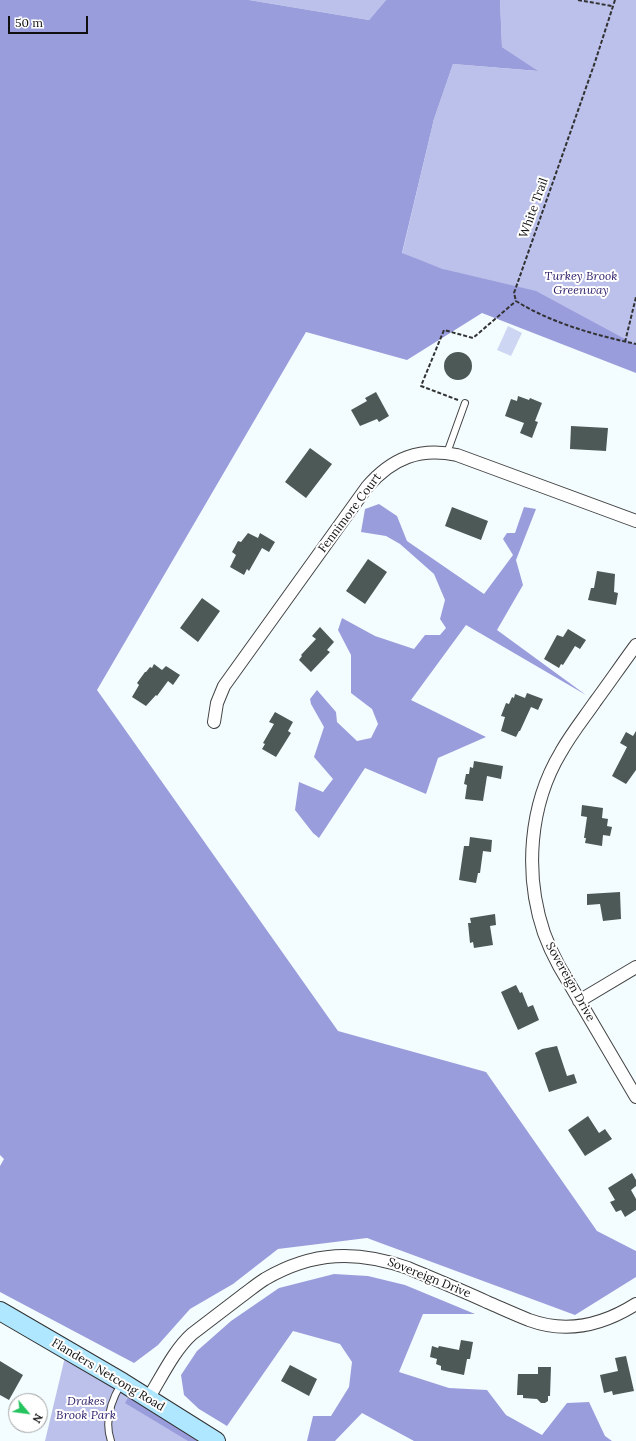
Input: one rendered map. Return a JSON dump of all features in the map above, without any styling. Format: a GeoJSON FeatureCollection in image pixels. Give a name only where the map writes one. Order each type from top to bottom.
{"type":"FeatureCollection","features":[{"type":"Feature","properties":{"kind":"street","name":"Fennimore Court"},"geometry":{"type":"LineString","coordinates":[[214,722],[217,703],[224,686],[367,487],[387,467],[416,454],[446,453],[467,458],[636,521]]}},
{"type":"Feature","properties":{"kind":"street","name":"Sovereign Drive"},"geometry":{"type":"LineString","coordinates":[[636,645],[560,752],[544,789],[534,833],[532,878],[540,921],[548,944],[579,1001],[636,1097]]}},
{"type":"Feature","properties":{"kind":"street"},"geometry":{"type":"LineString","coordinates":[[579,1001],[636,967]]}},
{"type":"Feature","properties":{"kind":"street","name":"Sovereign Drive"},"geometry":{"type":"LineString","coordinates":[[148,1399],[182,1344],[192,1334],[264,1280],[284,1270],[321,1258],[358,1256],[390,1262],[408,1268],[530,1320],[554,1326],[584,1326],[617,1315],[636,1304]]}},
{"type":"Feature","properties":{"kind":"street","name":"Flanders Netcong Road"},"geometry":{"type":"LineString","coordinates":[[0,1311],[122,1382],[216,1441]]}},
{"type":"Feature","properties":{"kind":"lane"},"geometry":{"type":"LineString","coordinates":[[446,453],[465,402]]}},
{"type":"Feature","properties":{"kind":"lane"},"geometry":{"type":"LineString","coordinates":[[111,1441],[108,1430],[109,1414],[112,1398],[122,1382]]}},
{"type":"Feature","properties":{"kind":"path"},"geometry":{"type":"LineString","coordinates":[[578,0],[612,6]]}},
{"type":"Feature","properties":{"kind":"path","name":"White Trail"},"geometry":{"type":"LineString","coordinates":[[516,301],[514,293],[595,62],[615,0]]}},
{"type":"Feature","properties":{"kind":"path"},"geometry":{"type":"LineString","coordinates":[[625,342],[636,297]]}},
{"type":"Feature","properties":{"kind":"path"},"geometry":{"type":"LineString","coordinates":[[465,402],[421,386],[444,330],[473,338],[516,301],[568,325],[636,344]]}},
{"type":"Feature","properties":{"kind":"green space"},"geometry":{"type":"Polygon","coordinates":[[[249,0],[386,0],[369,20],[249,0]]]}},
{"type":"Feature","properties":{"kind":"green space","name":"Turkey Brook Greenway"},"geometry":{"type":"Polygon","coordinates":[[[500,0],[636,0],[636,364],[443,269],[402,254],[434,119],[453,64],[537,71],[502,47],[500,0]]]}},
{"type":"Feature","properties":{"kind":"green space","name":"Drakes Brook Park"},"geometry":{"type":"Polygon","coordinates":[[[65,1357],[197,1441],[45,1441],[65,1357]]]}},
{"type":"Feature","properties":{"kind":"shaded area"},"geometry":{"type":"Polygon","coordinates":[[[0,0],[249,0],[369,20],[386,0],[500,0],[502,47],[538,71],[453,64],[434,119],[402,253],[443,269],[536,291],[636,345],[636,373],[482,313],[407,360],[306,332],[97,690],[338,1031],[486,1072],[597,1231],[636,1251],[636,1277],[575,1315],[367,1238],[278,1249],[233,1284],[190,1309],[158,1345],[134,1363],[0,1292],[0,1166],[4,1159],[0,1155],[0,0]]]}},
{"type":"Feature","properties":{"kind":"shaded area"},"geometry":{"type":"Polygon","coordinates":[[[508,326],[522,333],[511,356],[497,350],[508,326]]]}},
{"type":"Feature","properties":{"kind":"shaded area"},"geometry":{"type":"Polygon","coordinates":[[[379,504],[397,516],[407,541],[484,594],[513,555],[503,539],[507,533],[515,533],[524,507],[536,509],[516,560],[523,585],[497,630],[586,695],[466,625],[411,700],[486,737],[438,758],[426,794],[365,768],[319,838],[313,833],[295,810],[299,782],[323,792],[333,779],[314,757],[324,727],[311,704],[310,699],[317,690],[336,712],[337,722],[357,741],[371,738],[378,724],[372,709],[351,693],[351,655],[338,630],[342,618],[375,636],[414,649],[425,635],[440,635],[446,628],[440,619],[445,600],[434,574],[400,544],[386,536],[361,532],[365,509],[379,504]]]}},
{"type":"Feature","properties":{"kind":"shaded area"},"geometry":{"type":"Polygon","coordinates":[[[334,1274],[368,1276],[405,1285],[475,1314],[423,1314],[399,1372],[449,1388],[487,1390],[506,1415],[542,1435],[567,1403],[589,1402],[605,1436],[612,1441],[414,1441],[362,1413],[335,1441],[307,1441],[313,1416],[331,1416],[349,1387],[352,1362],[340,1344],[293,1331],[227,1426],[199,1409],[184,1395],[181,1375],[197,1351],[231,1321],[279,1288],[334,1274]]]}},
{"type":"Feature","properties":{"kind":"shaded area"},"geometry":{"type":"Polygon","coordinates":[[[129,1396],[203,1441],[188,1441],[125,1403],[129,1396]]]}},
{"type":"Feature","properties":{"kind":"building"},"geometry":{"type":"Polygon","coordinates":[[[458,352],[468,356],[472,366],[468,376],[458,380],[448,376],[444,366],[448,356],[458,352]]]}},
{"type":"Feature","properties":{"kind":"building"},"geometry":{"type":"Polygon","coordinates":[[[376,392],[389,416],[379,422],[377,419],[360,426],[351,410],[367,401],[365,398],[376,392]]]}},
{"type":"Feature","properties":{"kind":"building"},"geometry":{"type":"Polygon","coordinates":[[[518,396],[529,400],[530,398],[542,403],[535,421],[538,422],[532,438],[520,433],[524,423],[505,416],[511,399],[517,401],[518,396]]]}},
{"type":"Feature","properties":{"kind":"building"},"geometry":{"type":"Polygon","coordinates":[[[571,426],[608,428],[606,451],[570,449],[571,426]]]}},
{"type":"Feature","properties":{"kind":"building"},"geometry":{"type":"Polygon","coordinates":[[[310,448],[332,464],[306,498],[285,482],[310,448]]]}},
{"type":"Feature","properties":{"kind":"building"},"geometry":{"type":"Polygon","coordinates":[[[452,507],[488,521],[481,540],[445,526],[452,507]]]}},
{"type":"Feature","properties":{"kind":"building"},"geometry":{"type":"Polygon","coordinates":[[[248,533],[258,538],[260,533],[275,542],[269,552],[262,548],[249,571],[247,569],[244,575],[230,567],[236,555],[232,552],[238,541],[241,542],[248,533]]]}},
{"type":"Feature","properties":{"kind":"building"},"geometry":{"type":"Polygon","coordinates":[[[368,559],[387,572],[365,604],[346,591],[368,559]]]}},
{"type":"Feature","properties":{"kind":"building"},"geometry":{"type":"Polygon","coordinates":[[[597,571],[615,574],[614,592],[618,593],[616,605],[588,600],[591,588],[594,588],[597,571]]]}},
{"type":"Feature","properties":{"kind":"building"},"geometry":{"type":"Polygon","coordinates":[[[202,598],[220,611],[198,642],[180,628],[202,598]]]}},
{"type":"Feature","properties":{"kind":"building"},"geometry":{"type":"Polygon","coordinates":[[[320,627],[334,642],[327,650],[330,652],[311,672],[299,660],[302,656],[301,655],[316,639],[312,636],[320,627]]]}},
{"type":"Feature","properties":{"kind":"building"},"geometry":{"type":"Polygon","coordinates":[[[568,629],[586,640],[580,649],[575,646],[563,665],[561,664],[559,668],[544,659],[557,635],[563,637],[568,629]]]}},
{"type":"Feature","properties":{"kind":"building"},"geometry":{"type":"Polygon","coordinates":[[[154,664],[162,670],[166,666],[180,675],[173,685],[168,681],[157,696],[156,695],[146,706],[132,697],[139,685],[137,683],[145,672],[150,667],[152,668],[154,664]]]}},
{"type":"Feature","properties":{"kind":"building"},"geometry":{"type":"Polygon","coordinates":[[[527,693],[543,699],[538,710],[531,707],[516,737],[501,731],[505,717],[501,716],[506,703],[509,704],[512,697],[514,698],[515,694],[525,698],[527,693]]]}},
{"type":"Feature","properties":{"kind":"building"},"geometry":{"type":"Polygon","coordinates":[[[275,712],[293,722],[288,731],[291,733],[276,757],[262,749],[265,744],[263,743],[274,724],[269,722],[275,712]]]}},
{"type":"Feature","properties":{"kind":"building"},"geometry":{"type":"Polygon","coordinates":[[[636,731],[636,770],[626,784],[612,776],[627,747],[620,743],[626,732],[633,736],[636,731]]]}},
{"type":"Feature","properties":{"kind":"building"},"geometry":{"type":"Polygon","coordinates":[[[474,761],[503,766],[501,779],[487,776],[483,801],[465,799],[467,785],[464,784],[466,774],[469,774],[470,767],[473,768],[474,761]]]}},
{"type":"Feature","properties":{"kind":"building"},"geometry":{"type":"Polygon","coordinates":[[[582,805],[603,808],[602,818],[608,819],[607,826],[612,827],[610,836],[603,835],[602,846],[585,843],[586,838],[584,838],[587,817],[581,816],[582,805]]]}},
{"type":"Feature","properties":{"kind":"building"},"geometry":{"type":"Polygon","coordinates":[[[470,837],[492,840],[491,852],[483,851],[480,873],[478,873],[476,883],[459,880],[464,846],[469,846],[470,837]]]}},
{"type":"Feature","properties":{"kind":"building"},"geometry":{"type":"Polygon","coordinates":[[[620,892],[621,919],[603,921],[600,904],[587,905],[587,894],[620,892]]]}},
{"type":"Feature","properties":{"kind":"building"},"geometry":{"type":"Polygon","coordinates":[[[495,914],[496,925],[490,926],[493,945],[474,948],[473,942],[470,943],[468,923],[471,923],[470,918],[495,914]]]}},
{"type":"Feature","properties":{"kind":"building"},"geometry":{"type":"Polygon","coordinates":[[[516,985],[520,993],[522,992],[528,1007],[533,1005],[539,1020],[518,1030],[501,992],[516,985]]]}},
{"type":"Feature","properties":{"kind":"building"},"geometry":{"type":"Polygon","coordinates":[[[557,1046],[567,1076],[574,1074],[577,1083],[549,1092],[535,1053],[542,1049],[557,1046]]]}},
{"type":"Feature","properties":{"kind":"building"},"geometry":{"type":"Polygon","coordinates":[[[588,1116],[599,1133],[605,1129],[612,1139],[585,1156],[568,1130],[588,1116]]]}},
{"type":"Feature","properties":{"kind":"building"},"geometry":{"type":"Polygon","coordinates":[[[632,1173],[636,1180],[636,1186],[631,1190],[636,1199],[636,1210],[625,1217],[621,1210],[616,1212],[610,1202],[615,1200],[608,1188],[632,1173]]]}},
{"type":"Feature","properties":{"kind":"building"},"geometry":{"type":"Polygon","coordinates":[[[461,1340],[473,1342],[470,1359],[467,1359],[464,1375],[441,1370],[441,1366],[436,1364],[437,1359],[430,1357],[432,1346],[459,1350],[461,1340]]]}},
{"type":"Feature","properties":{"kind":"building"},"geometry":{"type":"Polygon","coordinates":[[[626,1356],[634,1391],[613,1395],[612,1391],[604,1393],[600,1375],[618,1371],[615,1358],[626,1356]]]}},
{"type":"Feature","properties":{"kind":"building"},"geometry":{"type":"Polygon","coordinates":[[[0,1361],[23,1375],[13,1393],[8,1393],[8,1399],[0,1395],[0,1361]]]}},
{"type":"Feature","properties":{"kind":"building"},"geometry":{"type":"Polygon","coordinates":[[[290,1365],[317,1379],[309,1396],[281,1381],[290,1365]]]}},
{"type":"Feature","properties":{"kind":"building"},"geometry":{"type":"Polygon","coordinates":[[[538,1367],[551,1367],[550,1396],[548,1396],[548,1401],[545,1403],[541,1403],[537,1399],[523,1398],[523,1395],[517,1395],[518,1374],[538,1374],[538,1367]]]}}]}
